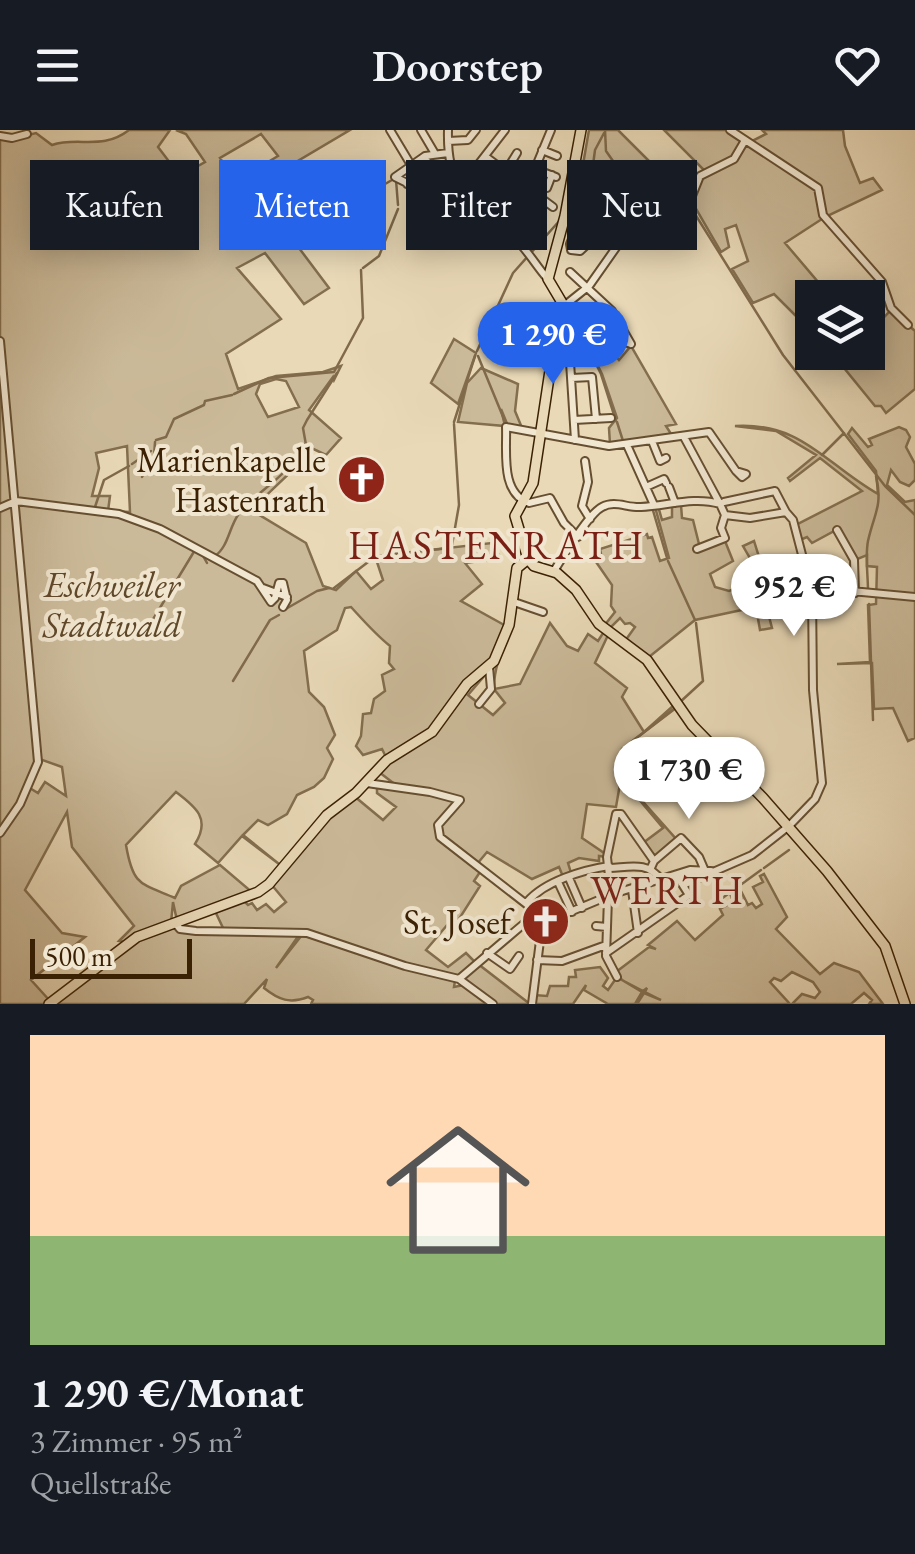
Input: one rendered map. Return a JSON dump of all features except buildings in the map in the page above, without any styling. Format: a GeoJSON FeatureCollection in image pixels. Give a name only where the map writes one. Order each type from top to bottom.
{"type":"FeatureCollection","features":[{"type":"Feature","properties":{"kind":"main road"},"geometry":{"type":"LineString","coordinates":[[581,130],[548,279],[564,308],[553,351],[533,483],[528,502],[516,516],[528,559],[538,568],[554,571],[576,590],[599,624],[647,660],[692,725],[788,826],[885,946],[902,1003]]}},
{"type":"Feature","properties":{"kind":"main road"},"geometry":{"type":"LineString","coordinates":[[49,1004],[123,945],[263,890],[327,815],[387,760],[432,732],[467,684],[489,667],[505,638],[517,570],[528,559]]}},
{"type":"Feature","properties":{"kind":"street"},"geometry":{"type":"LineString","coordinates":[[390,130],[409,160]]}},
{"type":"Feature","properties":{"kind":"street"},"geometry":{"type":"LineString","coordinates":[[420,130],[434,152]]}},
{"type":"Feature","properties":{"kind":"street"},"geometry":{"type":"LineString","coordinates":[[448,130],[450,160]]}},
{"type":"Feature","properties":{"kind":"street"},"geometry":{"type":"LineString","coordinates":[[448,141],[468,140],[476,130]]}},
{"type":"Feature","properties":{"kind":"street"},"geometry":{"type":"LineString","coordinates":[[489,160],[486,158],[505,130]]}},
{"type":"Feature","properties":{"kind":"street"},"geometry":{"type":"LineString","coordinates":[[538,160],[550,130]]}},
{"type":"Feature","properties":{"kind":"street"},"geometry":{"type":"LineString","coordinates":[[730,130],[818,188],[823,215],[882,282],[891,308],[908,325]]}},
{"type":"Feature","properties":{"kind":"street"},"geometry":{"type":"LineString","coordinates":[[0,136],[27,134]]}},
{"type":"Feature","properties":{"kind":"street"},"geometry":{"type":"LineString","coordinates":[[697,186],[700,176],[734,159],[744,142]]}},
{"type":"Feature","properties":{"kind":"street"},"geometry":{"type":"LineString","coordinates":[[542,150],[557,156]]}},
{"type":"Feature","properties":{"kind":"street"},"geometry":{"type":"LineString","coordinates":[[419,160],[434,152],[448,153]]}},
{"type":"Feature","properties":{"kind":"street"},"geometry":{"type":"LineString","coordinates":[[513,160],[517,153]]}},
{"type":"Feature","properties":{"kind":"street"},"geometry":{"type":"LineString","coordinates":[[425,156],[426,160]]}},
{"type":"Feature","properties":{"kind":"street"},"geometry":{"type":"LineString","coordinates":[[406,169],[395,177],[406,183]]}},
{"type":"Feature","properties":{"kind":"street"},"geometry":{"type":"LineString","coordinates":[[547,173],[554,176],[547,188]]}},
{"type":"Feature","properties":{"kind":"street"},"geometry":{"type":"LineString","coordinates":[[547,203],[553,207]]}},
{"type":"Feature","properties":{"kind":"street"},"geometry":{"type":"LineString","coordinates":[[523,250],[548,279]]}},
{"type":"Feature","properties":{"kind":"street"},"geometry":{"type":"LineString","coordinates":[[570,272],[588,288],[612,311],[631,344],[583,329],[564,308],[588,288],[613,250]]}},
{"type":"Feature","properties":{"kind":"street"},"geometry":{"type":"LineString","coordinates":[[0,341],[38,762],[20,804],[0,833]]}},
{"type":"Feature","properties":{"kind":"street"},"geometry":{"type":"LineString","coordinates":[[575,440],[571,358],[586,356]]}},
{"type":"Feature","properties":{"kind":"street"},"geometry":{"type":"LineString","coordinates":[[571,378],[592,377],[596,419]]}},
{"type":"Feature","properties":{"kind":"street"},"geometry":{"type":"LineString","coordinates":[[574,420],[611,418]]}},
{"type":"Feature","properties":{"kind":"street"},"geometry":{"type":"LineString","coordinates":[[578,537],[564,523],[550,498],[528,502],[512,489],[507,475],[506,427],[601,445],[652,442],[709,432],[736,471]]}},
{"type":"Feature","properties":{"kind":"street"},"geometry":{"type":"LineString","coordinates":[[684,436],[725,515],[725,538],[697,549]]}},
{"type":"Feature","properties":{"kind":"street"},"geometry":{"type":"LineString","coordinates":[[652,442],[661,460]]}},
{"type":"Feature","properties":{"kind":"street"},"geometry":{"type":"LineString","coordinates":[[626,445],[654,505]]}},
{"type":"Feature","properties":{"kind":"street"},"geometry":{"type":"LineString","coordinates":[[586,462],[588,482],[582,510],[590,519]]}},
{"type":"Feature","properties":{"kind":"street"},"geometry":{"type":"LineString","coordinates":[[646,487],[666,481],[675,503]]}},
{"type":"Feature","properties":{"kind":"street"},"geometry":{"type":"LineString","coordinates":[[458,979],[512,928],[543,916],[572,912],[661,880],[743,860],[788,826],[815,798],[823,779],[813,690],[812,593],[794,520],[775,491],[722,503],[630,507],[612,504],[599,508],[554,571]]}},
{"type":"Feature","properties":{"kind":"street"},"geometry":{"type":"LineString","coordinates":[[0,508],[16,501],[131,518],[160,529],[260,585],[269,601],[274,601],[281,582],[287,597],[283,606]]}},
{"type":"Feature","properties":{"kind":"street"},"geometry":{"type":"LineString","coordinates":[[725,515],[750,518],[786,512]]}},
{"type":"Feature","properties":{"kind":"street"},"geometry":{"type":"LineString","coordinates":[[838,530],[854,560],[855,593]]}},
{"type":"Feature","properties":{"kind":"street"},"geometry":{"type":"LineString","coordinates":[[812,593],[915,597]]}},
{"type":"Feature","properties":{"kind":"street"},"geometry":{"type":"LineString","coordinates":[[276,594],[287,597]]}},
{"type":"Feature","properties":{"kind":"street"},"geometry":{"type":"LineString","coordinates":[[514,602],[543,612]]}},
{"type":"Feature","properties":{"kind":"street"},"geometry":{"type":"LineString","coordinates":[[480,704],[491,689],[489,667]]}},
{"type":"Feature","properties":{"kind":"street"},"geometry":{"type":"LineString","coordinates":[[366,783],[438,794],[461,803],[439,823],[440,837],[543,916]]}},
{"type":"Feature","properties":{"kind":"street"},"geometry":{"type":"LineString","coordinates":[[617,977],[606,949],[608,857],[617,813],[654,860]]}},
{"type":"Feature","properties":{"kind":"street"},"geometry":{"type":"LineString","coordinates":[[650,870],[654,860],[681,838],[699,858],[703,872]]}},
{"type":"Feature","properties":{"kind":"street"},"geometry":{"type":"LineString","coordinates":[[527,902],[558,882],[610,867],[633,864],[650,870],[661,880]]}},
{"type":"Feature","properties":{"kind":"street"},"geometry":{"type":"LineString","coordinates":[[682,885],[703,872]]}},
{"type":"Feature","properties":{"kind":"street"},"geometry":{"type":"LineString","coordinates":[[538,960],[562,961],[606,949],[638,933],[689,895],[679,875]]}},
{"type":"Feature","properties":{"kind":"street"},"geometry":{"type":"LineString","coordinates":[[569,878],[582,908]]}},
{"type":"Feature","properties":{"kind":"street"},"geometry":{"type":"LineString","coordinates":[[558,882],[572,912]]}},
{"type":"Feature","properties":{"kind":"street"},"geometry":{"type":"LineString","coordinates":[[632,890],[638,933]]}},
{"type":"Feature","properties":{"kind":"street"},"geometry":{"type":"LineString","coordinates":[[532,1004],[543,916]]}},
{"type":"Feature","properties":{"kind":"street"},"geometry":{"type":"LineString","coordinates":[[176,923],[180,929],[196,931],[306,933],[458,979],[493,1004]]}},
{"type":"Feature","properties":{"kind":"street"},"geometry":{"type":"LineString","coordinates":[[596,926],[607,927]]}},
{"type":"Feature","properties":{"kind":"street"},"geometry":{"type":"LineString","coordinates":[[487,953],[508,972],[518,960]]}},
{"type":"Feature","properties":{"kind":"green space","name":"Eschweiler Stadtwald"},"geometry":{"type":"Polygon","coordinates":[[[129,130],[170,130],[158,147],[168,160],[30,160],[30,250],[199,250],[199,165],[205,162],[186,134],[176,130],[350,130],[299,160],[271,160],[278,156],[261,134],[219,160],[219,250],[300,250],[329,288],[304,304],[265,253],[237,268],[281,319],[226,354],[238,389],[276,376],[323,372],[341,366],[309,410],[341,438],[326,455],[305,445],[298,465],[251,510],[306,543],[323,586],[336,590],[356,571],[371,589],[383,580],[375,556],[492,543],[501,558],[465,563],[482,584],[461,601],[506,626],[513,602],[503,638],[484,669],[486,672],[492,670],[516,611],[499,658],[494,687],[486,674],[468,695],[493,715],[505,703],[494,689],[520,684],[550,623],[567,646],[578,651],[588,634],[598,641],[605,630],[609,633],[595,663],[627,688],[622,697],[644,732],[673,706],[645,663],[609,635],[646,661],[676,708],[622,749],[621,777],[677,840],[657,858],[643,843],[663,828],[621,778],[616,807],[587,804],[582,838],[606,857],[599,856],[599,861],[579,858],[568,863],[572,876],[564,879],[559,867],[532,879],[487,852],[477,864],[439,835],[482,869],[474,881],[480,886],[454,927],[448,924],[426,950],[448,967],[466,953],[475,962],[461,976],[406,966],[306,932],[224,930],[215,911],[243,900],[257,910],[266,904],[274,912],[286,902],[271,884],[320,825],[354,796],[383,820],[396,807],[377,793],[383,782],[392,782],[379,772],[391,759],[382,749],[363,755],[356,746],[363,714],[371,713],[374,699],[385,691],[382,675],[394,669],[389,663],[390,646],[351,607],[345,608],[337,630],[304,651],[309,692],[324,707],[335,735],[327,748],[333,759],[324,778],[297,795],[287,814],[268,825],[258,820],[243,835],[279,864],[242,836],[218,863],[195,844],[202,827],[199,814],[176,792],[126,845],[135,876],[175,898],[181,886],[220,865],[253,893],[180,920],[173,902],[171,923],[119,941],[134,926],[72,847],[67,812],[25,890],[62,933],[85,937],[31,980],[50,1001],[0,1004],[0,835],[16,808],[0,832],[0,137],[12,139],[36,133],[52,145],[100,142],[129,130]],[[276,379],[260,384],[256,394],[268,417],[299,407],[286,381],[276,379]],[[127,446],[96,453],[99,468],[92,496],[110,496],[108,511],[130,512],[127,446]],[[37,758],[20,801],[28,787],[38,793],[45,782],[66,796],[62,767],[37,758]]]}},
{"type":"Feature","properties":{"kind":"green space"},"geometry":{"type":"Polygon","coordinates":[[[589,130],[618,130],[648,160],[584,160],[589,130]]]}},
{"type":"Feature","properties":{"kind":"green space"},"geometry":{"type":"Polygon","coordinates":[[[664,130],[729,130],[744,145],[766,134],[762,130],[843,130],[860,183],[873,178],[882,190],[825,217],[785,243],[816,280],[795,280],[795,315],[774,294],[753,303],[732,269],[748,261],[736,225],[725,229],[729,247],[721,252],[697,211],[697,190],[705,171],[664,130]]]}},
{"type":"Feature","properties":{"kind":"green space"},"geometry":{"type":"Polygon","coordinates":[[[891,310],[915,331],[915,389],[886,413],[881,406],[875,406],[846,370],[885,370],[885,316],[891,310]]]}},
{"type":"Feature","properties":{"kind":"green space"},"geometry":{"type":"Polygon","coordinates":[[[454,339],[476,353],[458,404],[431,383],[454,339]]]}},
{"type":"Feature","properties":{"kind":"green space"},"geometry":{"type":"Polygon","coordinates":[[[600,344],[609,357],[615,355],[619,360],[631,346],[676,424],[666,426],[673,437],[610,444],[609,428],[617,418],[589,348],[600,344]]]}},
{"type":"Feature","properties":{"kind":"green space"},"geometry":{"type":"Polygon","coordinates":[[[481,368],[518,384],[515,411],[522,428],[508,426],[501,409],[505,426],[458,422],[467,383],[481,368]]]}},
{"type":"Feature","properties":{"kind":"green space"},"geometry":{"type":"Polygon","coordinates":[[[735,426],[758,427],[778,431],[796,438],[878,494],[876,471],[848,434],[852,428],[868,447],[872,445],[869,439],[899,427],[906,430],[910,437],[906,447],[915,464],[915,480],[909,486],[891,470],[887,485],[905,502],[915,500],[915,738],[908,741],[893,708],[874,709],[872,663],[837,664],[870,662],[868,605],[876,604],[877,567],[867,566],[867,555],[855,560],[838,529],[812,543],[807,537],[800,540],[796,525],[862,491],[820,458],[790,481],[788,478],[816,455],[776,431],[735,426]]]}},
{"type":"Feature","properties":{"kind":"green space"},"geometry":{"type":"Polygon","coordinates":[[[672,505],[681,505],[682,518],[693,520],[700,548],[725,541],[733,561],[710,574],[715,587],[729,591],[745,585],[741,575],[748,571],[745,566],[751,560],[743,546],[754,541],[764,573],[772,571],[786,600],[766,605],[772,628],[760,630],[756,607],[746,588],[751,608],[695,620],[649,657],[625,641],[635,627],[630,623],[625,624],[620,618],[609,629],[604,626],[615,612],[611,606],[612,585],[594,559],[601,554],[600,549],[647,534],[652,537],[660,561],[669,558],[655,507],[658,506],[662,520],[672,517],[672,505]]]}},
{"type":"Feature","properties":{"kind":"green space"},"geometry":{"type":"Polygon","coordinates":[[[764,874],[787,917],[776,929],[820,974],[834,963],[859,972],[883,1004],[869,1004],[872,1000],[864,993],[851,1004],[792,1004],[802,994],[815,998],[820,992],[813,982],[792,972],[781,981],[774,978],[770,982],[790,1004],[637,1004],[644,993],[661,1000],[645,992],[647,988],[643,991],[622,980],[616,972],[649,947],[656,949],[648,945],[677,921],[695,940],[723,915],[720,909],[733,902],[730,893],[739,887],[748,905],[752,903],[756,908],[762,904],[753,887],[763,882],[760,876],[764,874]]]}},
{"type":"Feature","properties":{"kind":"green space"},"geometry":{"type":"Polygon","coordinates":[[[173,928],[299,935],[276,968],[302,935],[455,981],[454,987],[464,985],[462,980],[478,964],[530,1004],[311,1004],[313,1000],[308,997],[285,1000],[275,995],[264,988],[267,979],[244,1004],[51,1004],[124,946],[173,928]]]}},
{"type":"Feature","properties":{"kind":"green space"},"geometry":{"type":"Polygon","coordinates":[[[600,967],[608,978],[603,986],[608,990],[617,977],[642,992],[635,1004],[608,1004],[584,990],[586,985],[573,1004],[533,1004],[534,995],[547,996],[550,986],[568,986],[569,977],[576,977],[575,970],[600,967]]]}},
{"type":"Feature","properties":{"kind":"waterway"},"geometry":{"type":"LineString","coordinates":[[605,130],[606,151],[612,160]]}},
{"type":"Feature","properties":{"kind":"waterway"},"geometry":{"type":"LineString","coordinates":[[594,160],[604,133]]}},
{"type":"Feature","properties":{"kind":"waterway"},"geometry":{"type":"LineString","coordinates":[[386,183],[392,180]]}},
{"type":"Feature","properties":{"kind":"waterway"},"geometry":{"type":"LineString","coordinates":[[396,180],[398,205]]}},
{"type":"Feature","properties":{"kind":"waterway"},"geometry":{"type":"LineString","coordinates":[[363,268],[379,256],[398,209]]}},
{"type":"Feature","properties":{"kind":"waterway"},"geometry":{"type":"LineString","coordinates":[[697,217],[783,355],[885,486],[915,515]]}},
{"type":"Feature","properties":{"kind":"waterway"},"geometry":{"type":"LineString","coordinates":[[477,351],[513,273],[561,219]]}},
{"type":"Feature","properties":{"kind":"waterway"},"geometry":{"type":"LineString","coordinates":[[234,394],[269,378],[334,372],[363,318],[361,270]]}},
{"type":"Feature","properties":{"kind":"waterway"},"geometry":{"type":"LineString","coordinates":[[577,326],[601,374],[616,421]]}},
{"type":"Feature","properties":{"kind":"waterway"},"geometry":{"type":"LineString","coordinates":[[454,422],[475,356]]}},
{"type":"Feature","properties":{"kind":"waterway"},"geometry":{"type":"LineString","coordinates":[[478,356],[506,424]]}},
{"type":"Feature","properties":{"kind":"waterway"},"geometry":{"type":"LineString","coordinates":[[306,445],[303,428],[337,373]]}},
{"type":"Feature","properties":{"kind":"waterway"},"geometry":{"type":"LineString","coordinates":[[156,440],[166,437],[174,419],[205,401],[232,395]]}},
{"type":"Feature","properties":{"kind":"waterway"},"geometry":{"type":"LineString","coordinates":[[617,422],[623,441]]}},
{"type":"Feature","properties":{"kind":"waterway"},"geometry":{"type":"LineString","coordinates":[[452,545],[459,505],[454,424]]}},
{"type":"Feature","properties":{"kind":"waterway"},"geometry":{"type":"LineString","coordinates":[[822,455],[844,433]]}},
{"type":"Feature","properties":{"kind":"waterway"},"geometry":{"type":"LineString","coordinates":[[142,477],[154,456],[155,442]]}},
{"type":"Feature","properties":{"kind":"waterway"},"geometry":{"type":"LineString","coordinates":[[215,556],[243,509],[305,447]]}},
{"type":"Feature","properties":{"kind":"waterway"},"geometry":{"type":"LineString","coordinates":[[132,464],[151,451]]}},
{"type":"Feature","properties":{"kind":"waterway"},"geometry":{"type":"LineString","coordinates":[[95,507],[104,480],[129,466]]}},
{"type":"Feature","properties":{"kind":"waterway"},"geometry":{"type":"LineString","coordinates":[[868,591],[867,547],[878,503],[876,476]]}},
{"type":"Feature","properties":{"kind":"waterway"},"geometry":{"type":"LineString","coordinates":[[652,507],[667,558]]}},
{"type":"Feature","properties":{"kind":"waterway"},"geometry":{"type":"LineString","coordinates":[[334,588],[376,556],[450,548]]}},
{"type":"Feature","properties":{"kind":"waterway"},"geometry":{"type":"LineString","coordinates":[[152,621],[195,550]]}},
{"type":"Feature","properties":{"kind":"waterway"},"geometry":{"type":"LineString","coordinates":[[202,554],[207,563]]}},
{"type":"Feature","properties":{"kind":"waterway"},"geometry":{"type":"LineString","coordinates":[[668,561],[695,620]]}},
{"type":"Feature","properties":{"kind":"waterway"},"geometry":{"type":"LineString","coordinates":[[284,610],[329,588]]}},
{"type":"Feature","properties":{"kind":"waterway"},"geometry":{"type":"LineString","coordinates":[[869,604],[873,720]]}},
{"type":"Feature","properties":{"kind":"waterway"},"geometry":{"type":"LineString","coordinates":[[233,681],[270,620],[279,615]]}},
{"type":"Feature","properties":{"kind":"waterway"},"geometry":{"type":"LineString","coordinates":[[679,703],[703,681],[696,623]]}},
{"type":"Feature","properties":{"kind":"waterway"},"geometry":{"type":"LineString","coordinates":[[625,747],[675,708]]}},
{"type":"Feature","properties":{"kind":"waterway"},"geometry":{"type":"LineString","coordinates":[[764,868],[789,850]]}},
{"type":"Feature","properties":{"kind":"waterway"},"geometry":{"type":"LineString","coordinates":[[717,902],[761,870]]}},
{"type":"Feature","properties":{"kind":"place","name":"Marienkapelle Hastenrath"},"geometry":{"type":"Point","coordinates":[361,480]}},
{"type":"Feature","properties":{"kind":"place","name":"St. Josef"},"geometry":{"type":"Point","coordinates":[546,922]}},
{"type":"Feature","properties":{"kind":"district","name":"HASTENRATH"},"geometry":{"type":"Point","coordinates":[497,545]}},
{"type":"Feature","properties":{"kind":"district","name":"WERTH"},"geometry":{"type":"Point","coordinates":[668,890]}}]}
